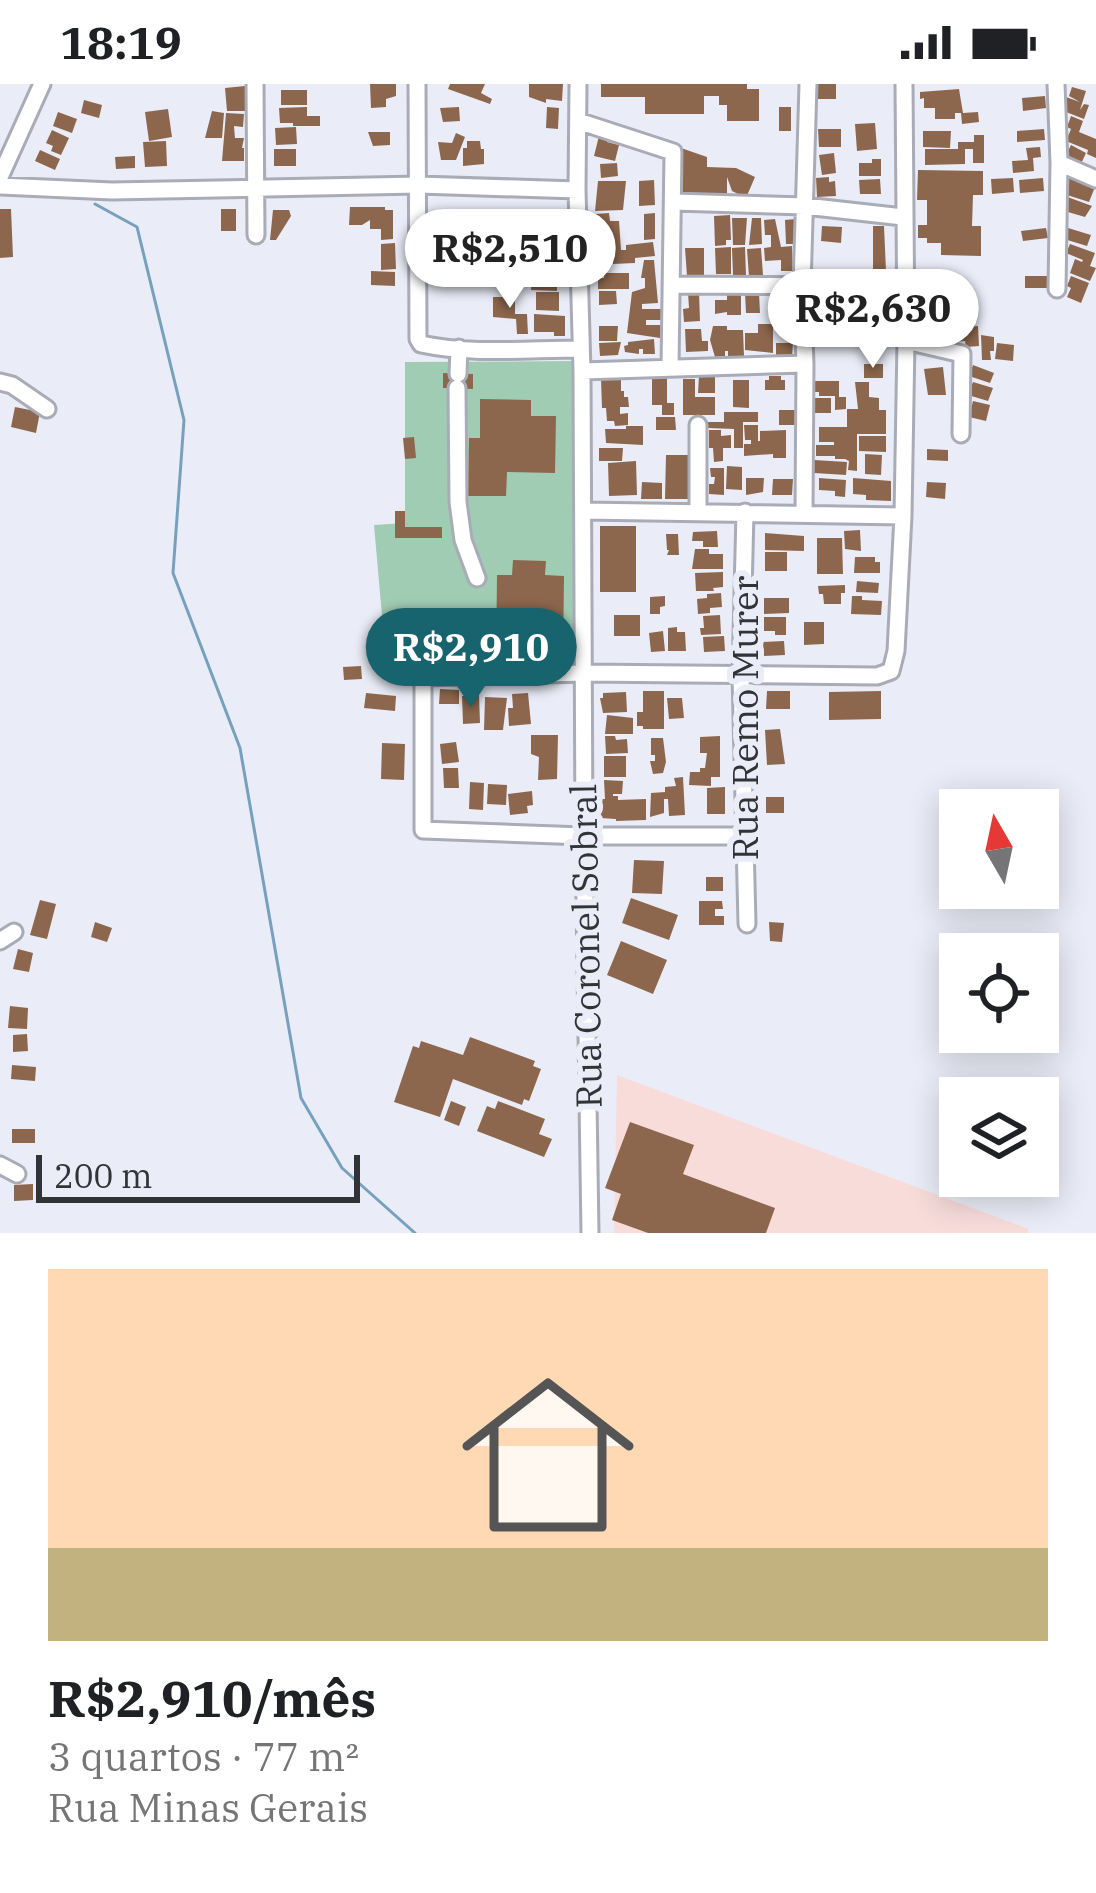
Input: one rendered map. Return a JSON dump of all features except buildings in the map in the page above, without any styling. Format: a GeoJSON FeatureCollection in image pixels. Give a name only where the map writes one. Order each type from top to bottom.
{"type":"FeatureCollection","features":[{"type":"Feature","properties":{"kind":"street"},"geometry":{"type":"LineString","coordinates":[[0,177],[42,84]]}},
{"type":"Feature","properties":{"kind":"street"},"geometry":{"type":"LineString","coordinates":[[255,84],[256,235]]}},
{"type":"Feature","properties":{"kind":"street"},"geometry":{"type":"LineString","coordinates":[[417,84],[418,339],[429,346],[459,348],[581,349]]}},
{"type":"Feature","properties":{"kind":"street","name":"Rua Coronel Sobral"},"geometry":{"type":"LineString","coordinates":[[578,84],[590,1233]]}},
{"type":"Feature","properties":{"kind":"street"},"geometry":{"type":"LineString","coordinates":[[804,514],[802,287],[808,84]]}},
{"type":"Feature","properties":{"kind":"street"},"geometry":{"type":"LineString","coordinates":[[745,836],[424,830],[423,677],[584,673],[878,676],[890,671],[896,651],[903,516],[904,84]]}},
{"type":"Feature","properties":{"kind":"street"},"geometry":{"type":"LineString","coordinates":[[1056,84],[1057,289]]}},
{"type":"Feature","properties":{"kind":"street"},"geometry":{"type":"LineString","coordinates":[[578,121],[673,152],[670,368]]}},
{"type":"Feature","properties":{"kind":"street"},"geometry":{"type":"LineString","coordinates":[[1059,163],[1096,179]]}},
{"type":"Feature","properties":{"kind":"street"},"geometry":{"type":"LineString","coordinates":[[0,186],[112,191],[418,185],[577,190]]}},
{"type":"Feature","properties":{"kind":"street"},"geometry":{"type":"LineString","coordinates":[[674,202],[805,206],[904,217]]}},
{"type":"Feature","properties":{"kind":"street"},"geometry":{"type":"LineString","coordinates":[[673,285],[906,286]]}},
{"type":"Feature","properties":{"kind":"street"},"geometry":{"type":"LineString","coordinates":[[906,341],[962,354],[962,434]]}},
{"type":"Feature","properties":{"kind":"street"},"geometry":{"type":"LineString","coordinates":[[459,348],[458,502],[463,541],[477,578]]}},
{"type":"Feature","properties":{"kind":"street"},"geometry":{"type":"LineString","coordinates":[[582,371],[805,364]]}},
{"type":"Feature","properties":{"kind":"street"},"geometry":{"type":"LineString","coordinates":[[0,382],[47,409]]}},
{"type":"Feature","properties":{"kind":"street"},"geometry":{"type":"LineString","coordinates":[[698,425],[698,512]]}},
{"type":"Feature","properties":{"kind":"street"},"geometry":{"type":"LineString","coordinates":[[584,511],[903,516]]}},
{"type":"Feature","properties":{"kind":"street","name":"Rua Remo Murer"},"geometry":{"type":"LineString","coordinates":[[746,512],[741,675],[747,924]]}},
{"type":"Feature","properties":{"kind":"street"},"geometry":{"type":"LineString","coordinates":[[0,1165],[16,1174]]}},
{"type":"Feature","properties":{"kind":"shaded area"},"geometry":{"type":"Polygon","coordinates":[[[617,1075],[1029,1229],[1027,1233],[614,1233],[617,1075]]]}},
{"type":"Feature","properties":{"kind":"green space"},"geometry":{"type":"Polygon","coordinates":[[[574,361],[577,652],[493,651],[492,656],[411,658],[411,651],[385,650],[374,525],[405,523],[405,362],[574,361]]]}},
{"type":"Feature","properties":{"kind":"waterway"},"geometry":{"type":"LineString","coordinates":[[95,204],[137,227],[184,420],[173,573],[240,748],[301,1098],[342,1168],[415,1233]]}}]}
